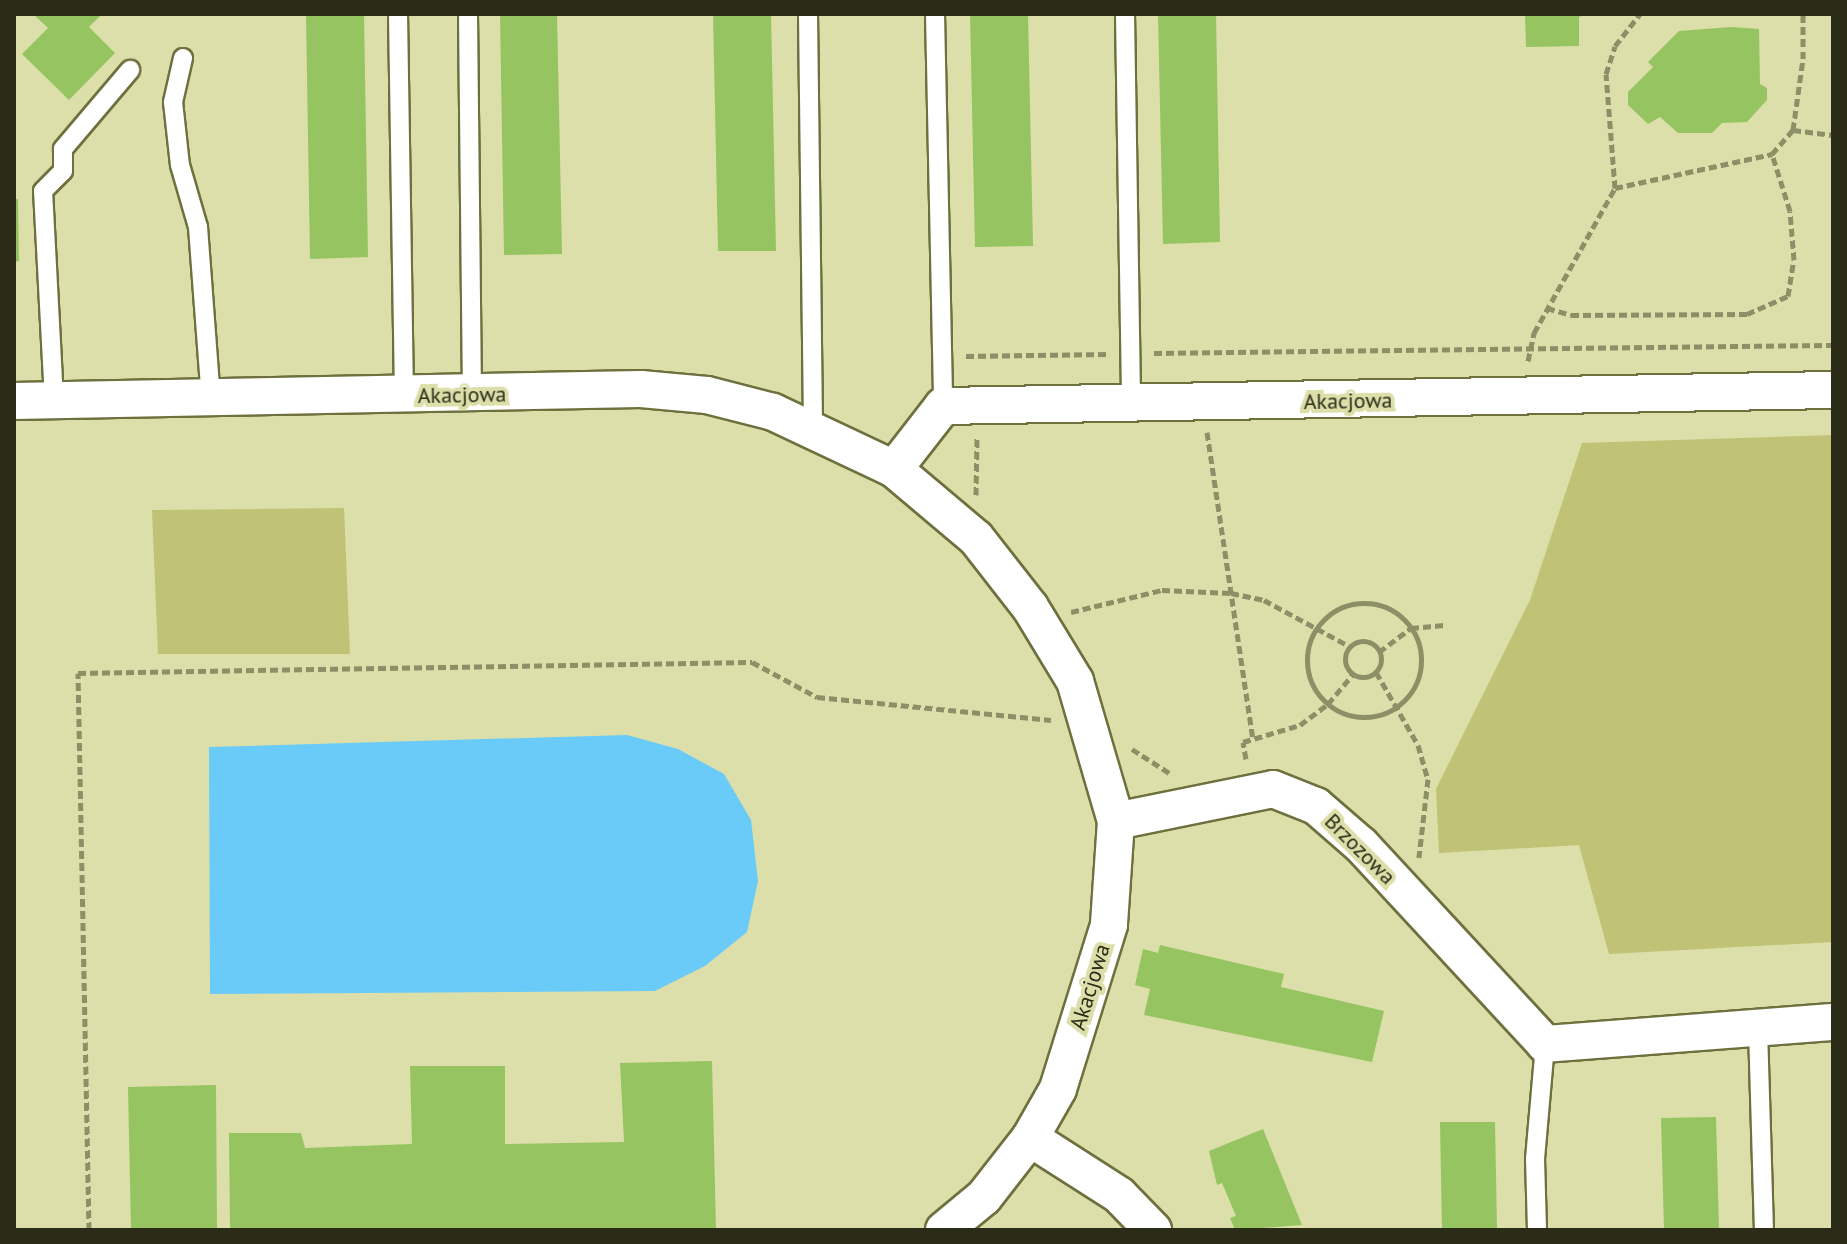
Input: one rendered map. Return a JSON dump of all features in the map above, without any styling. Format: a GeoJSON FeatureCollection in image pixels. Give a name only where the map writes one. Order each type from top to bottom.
{"type":"FeatureCollection","features":[{"type":"Feature","properties":{"kind":"street","name":"Akacjowa"},"geometry":{"type":"LineString","coordinates":[[14,401],[472,395],[641,389],[707,395],[813,428],[894,469],[976,538],[1030,607],[1075,681],[1116,821],[1109,925],[1058,1089],[1030,1138],[984,1197],[944,1230]]}},
{"type":"Feature","properties":{"kind":"street","name":"Akacjowa"},"geometry":{"type":"LineString","coordinates":[[943,406],[1202,404],[1833,390]]}},
{"type":"Feature","properties":{"kind":"street"},"geometry":{"type":"LineString","coordinates":[[894,469],[943,406]]}},
{"type":"Feature","properties":{"kind":"street","name":"Brzozowa"},"geometry":{"type":"LineString","coordinates":[[1116,821],[1273,789],[1316,806],[1399,886],[1545,1044]]}},
{"type":"Feature","properties":{"kind":"street"},"geometry":{"type":"LineString","coordinates":[[1545,1044],[1833,1022]]}},
{"type":"Feature","properties":{"kind":"street"},"geometry":{"type":"LineString","coordinates":[[1030,1138],[1119,1195],[1153,1230]]}},
{"type":"Feature","properties":{"kind":"lane"},"geometry":{"type":"LineString","coordinates":[[398,14],[404,396]]}},
{"type":"Feature","properties":{"kind":"lane"},"geometry":{"type":"LineString","coordinates":[[468,14],[472,395]]}},
{"type":"Feature","properties":{"kind":"lane"},"geometry":{"type":"LineString","coordinates":[[808,14],[813,428]]}},
{"type":"Feature","properties":{"kind":"lane"},"geometry":{"type":"LineString","coordinates":[[935,14],[943,406]]}},
{"type":"Feature","properties":{"kind":"lane"},"geometry":{"type":"LineString","coordinates":[[1125,14],[1131,405]]}},
{"type":"Feature","properties":{"kind":"lane"},"geometry":{"type":"LineString","coordinates":[[183,58],[173,102],[180,165],[198,227],[211,398]]}},
{"type":"Feature","properties":{"kind":"lane"},"geometry":{"type":"LineString","coordinates":[[54,400],[43,191],[63,171],[63,149],[130,70]]}},
{"type":"Feature","properties":{"kind":"lane"},"geometry":{"type":"LineString","coordinates":[[1758,1029],[1764,1230]]}},
{"type":"Feature","properties":{"kind":"lane"},"geometry":{"type":"LineString","coordinates":[[1537,1230],[1535,1159],[1545,1044]]}},
{"type":"Feature","properties":{"kind":"path"},"geometry":{"type":"LineString","coordinates":[[1520,397],[1531,349],[1547,308],[1615,188],[1606,74],[1615,46],[1640,14]]}},
{"type":"Feature","properties":{"kind":"path"},"geometry":{"type":"LineString","coordinates":[[1615,188],[1772,154],[1793,130],[1803,59],[1803,14]]}},
{"type":"Feature","properties":{"kind":"path"},"geometry":{"type":"LineString","coordinates":[[1793,130],[1833,135]]}},
{"type":"Feature","properties":{"kind":"path"},"geometry":{"type":"LineString","coordinates":[[1547,308],[1571,315],[1747,314],[1788,296],[1794,260],[1790,211],[1772,154]]}},
{"type":"Feature","properties":{"kind":"path"},"geometry":{"type":"LineString","coordinates":[[943,357],[1833,345]]}},
{"type":"Feature","properties":{"kind":"path"},"geometry":{"type":"LineString","coordinates":[[1202,404],[1253,739]]}},
{"type":"Feature","properties":{"kind":"path"},"geometry":{"type":"LineString","coordinates":[[1065,615],[1162,590],[1231,593],[1264,600],[1318,626],[1351,647],[1370,643],[1379,652]]}},
{"type":"Feature","properties":{"kind":"path"},"geometry":{"type":"LineString","coordinates":[[1370,603],[1398,615],[1411,628],[1420,667],[1398,705],[1355,716],[1328,704],[1307,667],[1318,626],[1341,607],[1370,603]]}},
{"type":"Feature","properties":{"kind":"path"},"geometry":{"type":"LineString","coordinates":[[1399,886],[1420,856],[1428,808],[1428,779],[1398,705],[1376,672],[1379,652],[1411,628],[1447,625]]}},
{"type":"Feature","properties":{"kind":"path"},"geometry":{"type":"LineString","coordinates":[[1351,647],[1345,659],[1353,674],[1361,677],[1376,672]]}},
{"type":"Feature","properties":{"kind":"path"},"geometry":{"type":"LineString","coordinates":[[89,1230],[78,673],[752,662],[817,697],[1088,724]]}},
{"type":"Feature","properties":{"kind":"path"},"geometry":{"type":"LineString","coordinates":[[1240,770],[1246,758],[1243,742],[1300,725],[1328,704],[1353,674]]}},
{"type":"Feature","properties":{"kind":"path"},"geometry":{"type":"LineString","coordinates":[[1129,747],[1180,779]]}},
{"type":"Feature","properties":{"kind":"green space"},"geometry":{"type":"Polygon","coordinates":[[[1833,435],[1833,942],[1609,954],[1579,845],[1439,853],[1436,789],[1530,600],[1582,443],[1833,435]]]}},
{"type":"Feature","properties":{"kind":"green space"},"geometry":{"type":"Polygon","coordinates":[[[344,508],[350,654],[158,654],[152,510],[344,508]]]}},
{"type":"Feature","properties":{"kind":"water"},"geometry":{"type":"Polygon","coordinates":[[[627,735],[678,749],[724,774],[751,820],[758,881],[747,932],[705,966],[655,991],[210,994],[209,747],[627,735]]]}},
{"type":"Feature","properties":{"kind":"building"},"geometry":{"type":"Polygon","coordinates":[[[33,14],[102,14],[89,27],[115,53],[69,100],[22,54],[48,28],[33,14]]]}},
{"type":"Feature","properties":{"kind":"building"},"geometry":{"type":"Polygon","coordinates":[[[306,14],[364,14],[368,257],[310,259],[306,14]]]}},
{"type":"Feature","properties":{"kind":"building"},"geometry":{"type":"Polygon","coordinates":[[[500,14],[557,14],[562,254],[504,255],[500,14]]]}},
{"type":"Feature","properties":{"kind":"building"},"geometry":{"type":"Polygon","coordinates":[[[713,14],[771,14],[776,251],[718,251],[713,14]]]}},
{"type":"Feature","properties":{"kind":"building"},"geometry":{"type":"Polygon","coordinates":[[[970,14],[1028,14],[1033,246],[975,247],[970,14]]]}},
{"type":"Feature","properties":{"kind":"building"},"geometry":{"type":"Polygon","coordinates":[[[1158,14],[1216,14],[1220,242],[1163,244],[1158,14]]]}},
{"type":"Feature","properties":{"kind":"building"},"geometry":{"type":"Polygon","coordinates":[[[1525,14],[1585,14],[1579,17],[1579,46],[1526,47],[1525,14]]]}},
{"type":"Feature","properties":{"kind":"building"},"geometry":{"type":"Polygon","coordinates":[[[1731,27],[1759,29],[1760,84],[1767,88],[1767,100],[1747,122],[1722,123],[1712,133],[1678,133],[1660,117],[1648,124],[1628,105],[1628,92],[1653,67],[1648,62],[1679,31],[1731,27]]]}},
{"type":"Feature","properties":{"kind":"building"},"geometry":{"type":"Polygon","coordinates":[[[14,199],[18,199],[19,261],[14,262],[14,199]]]}},
{"type":"Feature","properties":{"kind":"building"},"geometry":{"type":"Polygon","coordinates":[[[1160,945],[1284,974],[1281,987],[1384,1011],[1372,1062],[1144,1015],[1150,989],[1135,985],[1143,949],[1158,953],[1160,945]]]}},
{"type":"Feature","properties":{"kind":"building"},"geometry":{"type":"Polygon","coordinates":[[[712,1061],[716,1230],[230,1230],[229,1133],[301,1133],[305,1148],[412,1144],[410,1066],[505,1066],[505,1144],[624,1142],[620,1063],[712,1061]]]}},
{"type":"Feature","properties":{"kind":"building"},"geometry":{"type":"Polygon","coordinates":[[[216,1085],[217,1230],[131,1230],[128,1087],[216,1085]]]}},
{"type":"Feature","properties":{"kind":"building"},"geometry":{"type":"Polygon","coordinates":[[[1716,1117],[1719,1230],[1664,1230],[1661,1118],[1716,1117]]]}},
{"type":"Feature","properties":{"kind":"building"},"geometry":{"type":"Polygon","coordinates":[[[1440,1122],[1495,1122],[1497,1230],[1442,1230],[1440,1122]]]}},
{"type":"Feature","properties":{"kind":"building"},"geometry":{"type":"Polygon","coordinates":[[[1263,1129],[1302,1225],[1235,1230],[1230,1218],[1236,1216],[1222,1183],[1217,1185],[1209,1151],[1263,1129]]]}}]}
